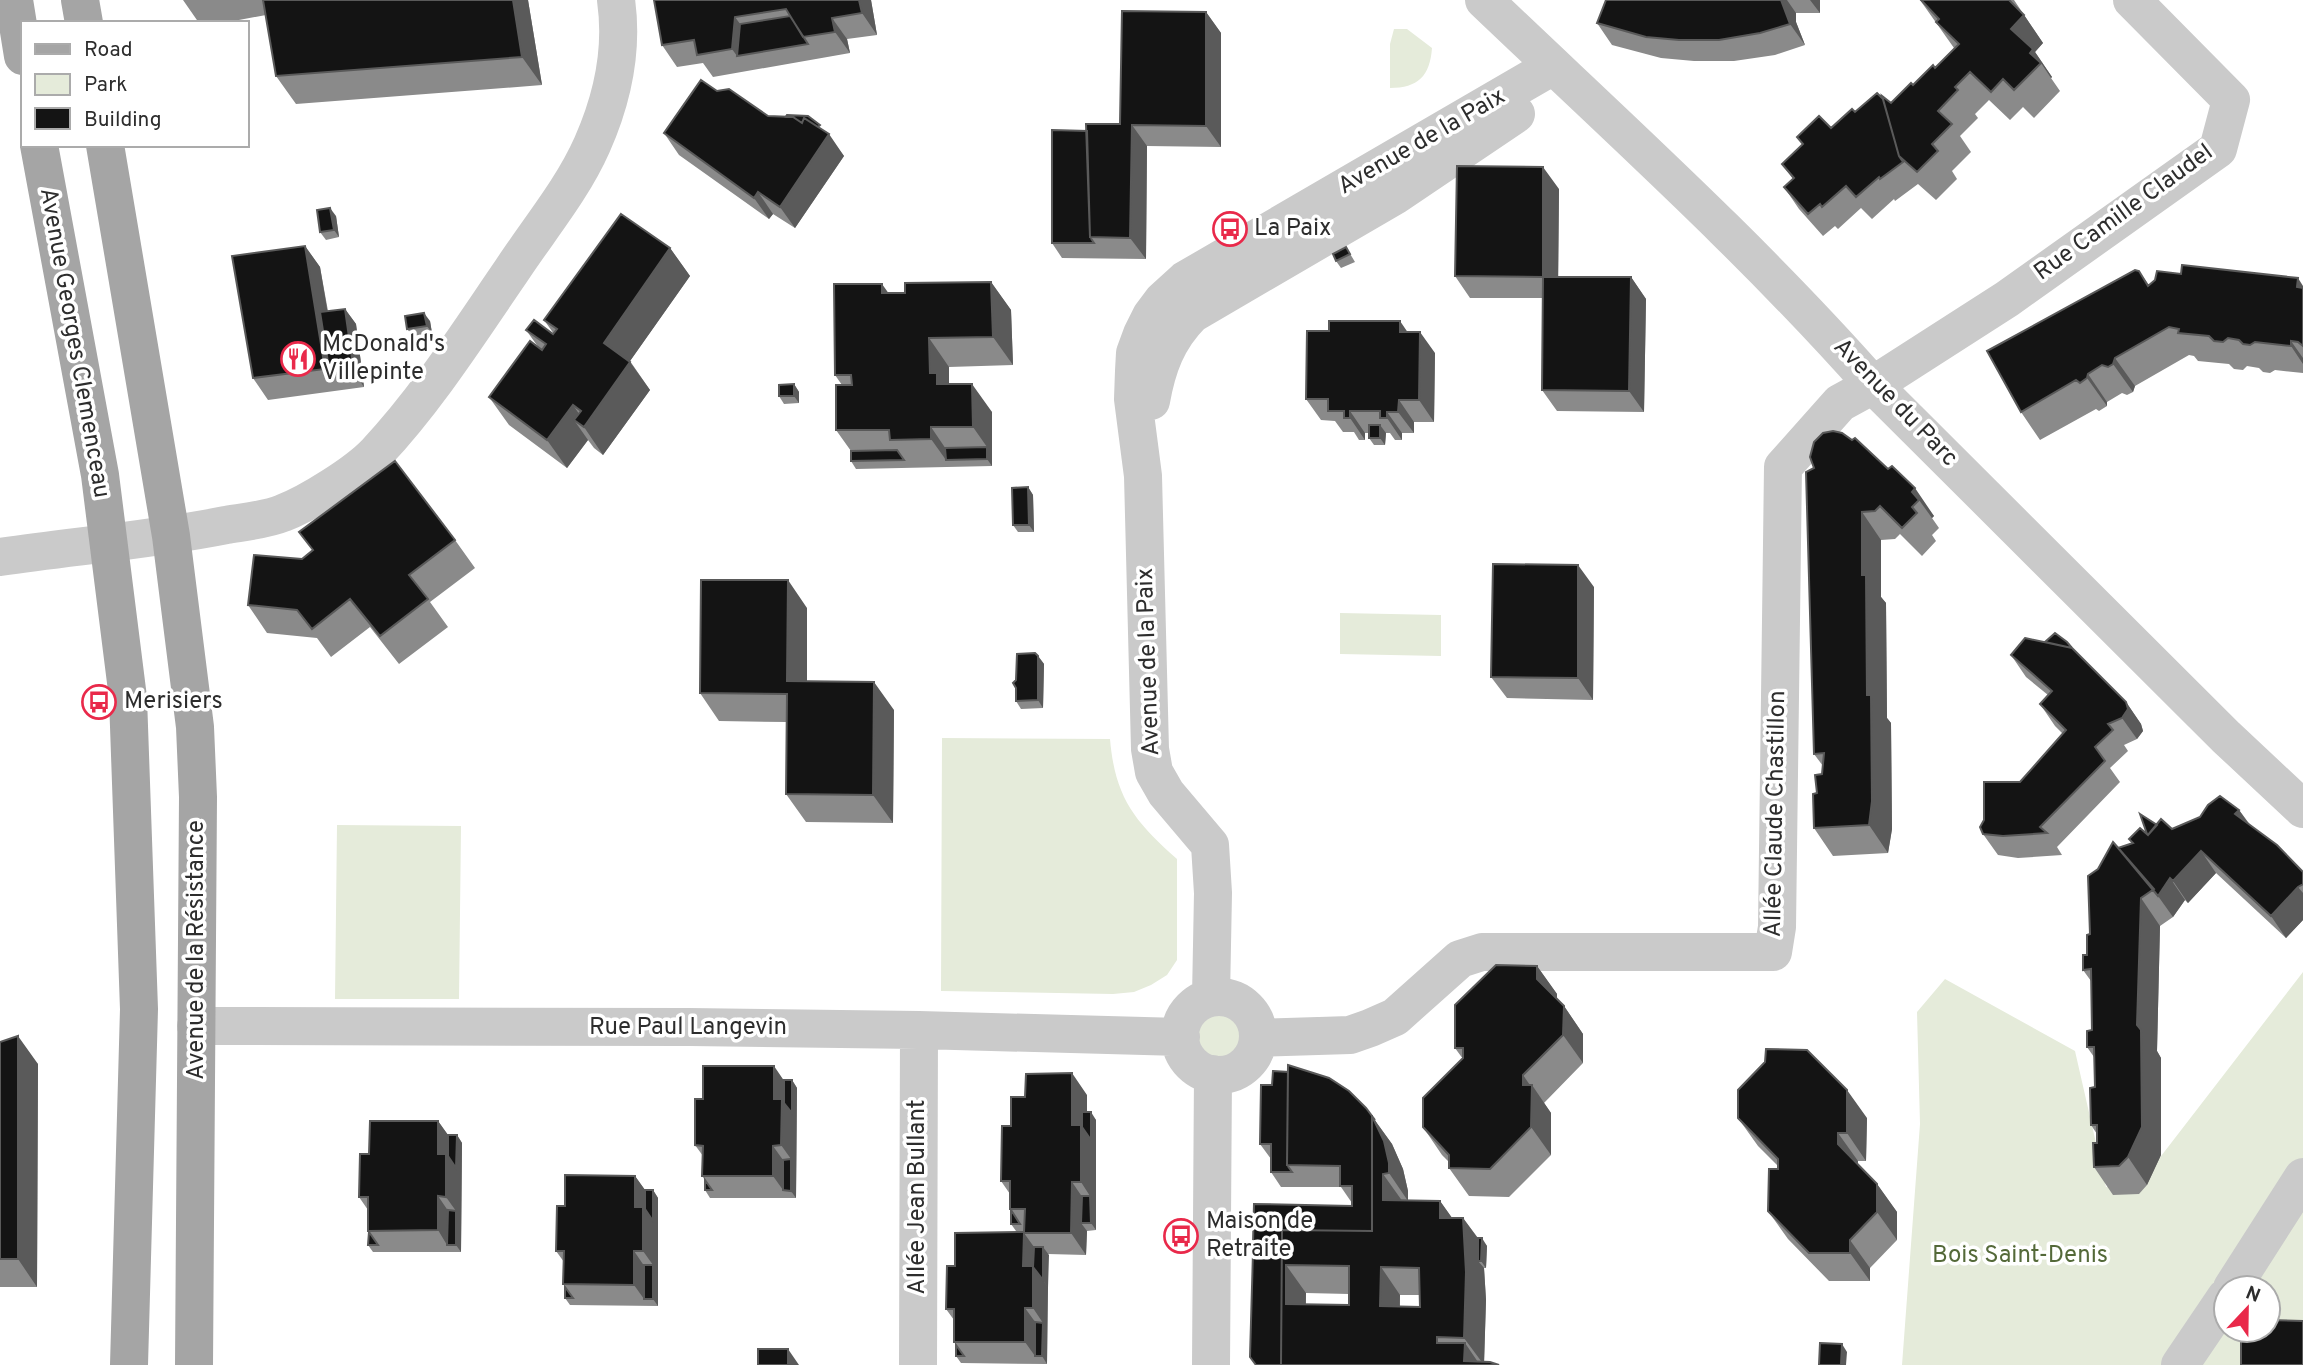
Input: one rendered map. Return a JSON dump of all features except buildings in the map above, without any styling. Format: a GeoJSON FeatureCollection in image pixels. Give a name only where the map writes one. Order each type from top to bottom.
{"type":"FeatureCollection","features":[{"type":"Feature","properties":{"kind":"main road"},"geometry":{"type":"LineString","coordinates":[[14,0],[21,44]]}},
{"type":"Feature","properties":{"kind":"main road"},"geometry":{"type":"LineString","coordinates":[[80,0],[84,21]]}},
{"type":"Feature","properties":{"kind":"main road","name":"Avenue Georges Clemenceau"},"geometry":{"type":"LineString","coordinates":[[39,147],[100,475],[108,542]]}},
{"type":"Feature","properties":{"kind":"main road"},"geometry":{"type":"LineString","coordinates":[[105,147],[171,536]]}},
{"type":"Feature","properties":{"kind":"main road","name":"Avenue de la Résistance"},"geometry":{"type":"LineString","coordinates":[[171,536],[195,727],[198,797],[194,1365]]}},
{"type":"Feature","properties":{"kind":"main road"},"geometry":{"type":"LineString","coordinates":[[108,542],[128,698],[139,1009],[129,1365]]}},
{"type":"Feature","properties":{"kind":"street"},"geometry":{"type":"LineString","coordinates":[[0,556],[171,536],[282,514],[345,479],[375,454],[412,410],[562,197],[592,146],[607,104],[617,55],[616,0]]}},
{"type":"Feature","properties":{"kind":"street","name":"Avenue du Parc"},"geometry":{"type":"LineString","coordinates":[[1483,0],[1724,228],[1822,326],[1873,384],[2226,737],[2303,809]]}},
{"type":"Feature","properties":{"kind":"street","name":"Rue Camille Claudel"},"geometry":{"type":"LineString","coordinates":[[1873,384],[2007,299],[2218,149],[2231,100],[2133,0]]}},
{"type":"Feature","properties":{"kind":"street","name":"Avenue de la Paix"},"geometry":{"type":"LineString","coordinates":[[1211,997],[1213,893],[1210,845],[1166,793],[1154,772],[1150,749],[1143,476],[1133,399],[1135,353],[1142,334],[1163,300],[1185,280],[1560,73]]}},
{"type":"Feature","properties":{"kind":"street","name":"Allée Claude Chastillon"},"geometry":{"type":"LineString","coordinates":[[1258,1038],[1350,1035],[1370,1028],[1395,1017],[1460,959],[1482,952],[1773,953],[1777,927],[1783,467],[1840,403],[1873,384]]}},
{"type":"Feature","properties":{"kind":"street"},"geometry":{"type":"LineString","coordinates":[[1211,997],[1225,997],[1239,1002],[1250,1011],[1257,1023],[1258,1038],[1255,1051],[1248,1062],[1236,1071],[1213,1074],[1194,1065],[1183,1048],[1181,1037],[1186,1016],[1192,1008],[1211,997]]}},
{"type":"Feature","properties":{"kind":"street","name":"Rue Paul Langevin"},"geometry":{"type":"LineString","coordinates":[[196,1026],[690,1027],[1181,1037]]}},
{"type":"Feature","properties":{"kind":"street","name":"Allée Jean Bullant"},"geometry":{"type":"LineString","coordinates":[[918,1365],[919,1030]]}},
{"type":"Feature","properties":{"kind":"street"},"geometry":{"type":"LineString","coordinates":[[1211,1365],[1213,1074]]}},
{"type":"Feature","properties":{"kind":"street"},"geometry":{"type":"LineString","coordinates":[[2241,1274],[2303,1177]]}},
{"type":"Feature","properties":{"kind":"street"},"geometry":{"type":"LineString","coordinates":[[2180,1365],[2212,1318]]}},
{"type":"Feature","properties":{"kind":"green space"},"geometry":{"type":"Polygon","coordinates":[[[1394,29],[1407,29],[1432,48],[1429,66],[1421,78],[1408,86],[1390,88],[1390,44],[1394,29]]]}},
{"type":"Feature","properties":{"kind":"green space"},"geometry":{"type":"Polygon","coordinates":[[[1340,613],[1441,615],[1441,656],[1340,654],[1340,613]]]}},
{"type":"Feature","properties":{"kind":"green space"},"geometry":{"type":"Polygon","coordinates":[[[942,738],[1110,739],[1117,777],[1129,806],[1138,820],[1177,859],[1177,960],[1167,975],[1134,992],[1113,994],[941,991],[942,738]]]}},
{"type":"Feature","properties":{"kind":"green space"},"geometry":{"type":"Polygon","coordinates":[[[337,825],[461,826],[459,999],[335,999],[337,825]]]}},
{"type":"Feature","properties":{"kind":"green space","name":"Bois Saint-Denis"},"geometry":{"type":"Polygon","coordinates":[[[2303,972],[2303,1365],[1902,1365],[1920,1124],[1917,1012],[1945,979],[2075,1051],[2106,1187],[2148,1173],[2303,972]]]}},
{"type":"Feature","properties":{"kind":"green space"},"geometry":{"type":"Polygon","coordinates":[[[1219,1015],[1234,1021],[1240,1036],[1234,1051],[1219,1057],[1204,1051],[1198,1036],[1204,1021],[1219,1015]]]}},
{"type":"Feature","properties":{"kind":"place","name":"La Paix"},"geometry":{"type":"Point","coordinates":[1230,229]}},
{"type":"Feature","properties":{"kind":"place","name":"McDonald's Villepinte"},"geometry":{"type":"Point","coordinates":[298,359]}},
{"type":"Feature","properties":{"kind":"place","name":"Merisiers"},"geometry":{"type":"Point","coordinates":[99,702]}},
{"type":"Feature","properties":{"kind":"place","name":"Maison de Retraite"},"geometry":{"type":"Point","coordinates":[1181,1236]}}]}
